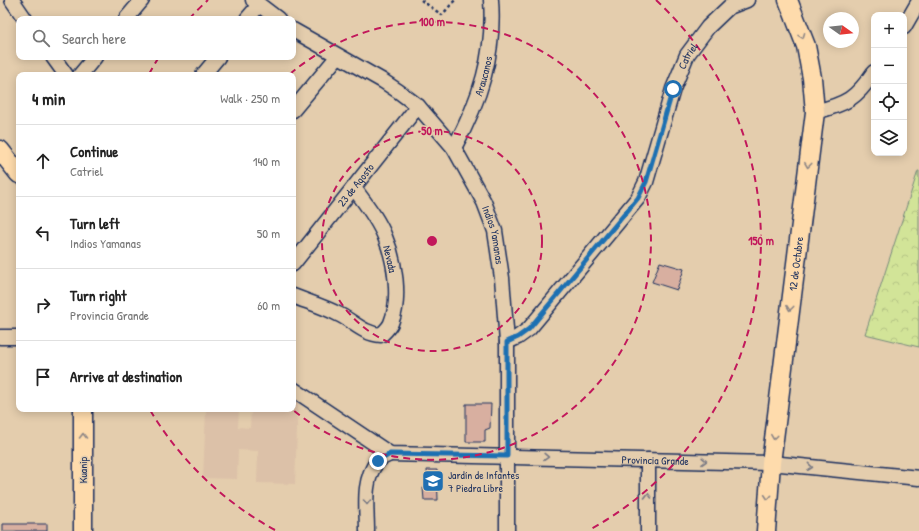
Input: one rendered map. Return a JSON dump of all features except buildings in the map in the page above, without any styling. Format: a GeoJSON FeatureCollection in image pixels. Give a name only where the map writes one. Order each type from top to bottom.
{"type":"FeatureCollection","features":[{"type":"Feature","properties":{"kind":"main road","name":"12 de Octubre"},"geometry":{"type":"LineString","coordinates":[[766,531],[771,463],[815,112],[812,78],[806,46],[788,0]]}},
{"type":"Feature","properties":{"kind":"main road"},"geometry":{"type":"LineString","coordinates":[[0,150],[16,170]]}},
{"type":"Feature","properties":{"kind":"main road","name":"Kuanip"},"geometry":{"type":"LineString","coordinates":[[83,412],[83,531]]}},
{"type":"Feature","properties":{"kind":"street"},"geometry":{"type":"LineString","coordinates":[[12,0],[24,16]]}},
{"type":"Feature","properties":{"kind":"street"},"geometry":{"type":"LineString","coordinates":[[129,16],[142,0]]}},
{"type":"Feature","properties":{"kind":"street","name":"Araucanos"},"geometry":{"type":"LineString","coordinates":[[454,148],[475,105],[488,62],[493,23],[492,0]]}},
{"type":"Feature","properties":{"kind":"street","name":"Catriel"},"geometry":{"type":"LineString","coordinates":[[507,342],[518,337],[529,329],[638,198],[646,182],[673,89],[687,55],[708,27],[729,7],[747,0]]}},
{"type":"Feature","properties":{"kind":"street"},"geometry":{"type":"LineString","coordinates":[[907,22],[919,1]]}},
{"type":"Feature","properties":{"kind":"street"},"geometry":{"type":"LineString","coordinates":[[249,16],[256,2],[274,16]]}},
{"type":"Feature","properties":{"kind":"street","name":"Indios Yamanas"},"geometry":{"type":"LineString","coordinates":[[296,32],[383,81],[418,106],[454,148],[484,202],[495,232],[502,278],[507,342],[507,531]]}},
{"type":"Feature","properties":{"kind":"street"},"geometry":{"type":"LineString","coordinates":[[296,106],[338,56]]}},
{"type":"Feature","properties":{"kind":"street"},"geometry":{"type":"LineString","coordinates":[[55,60],[64,72]]}},
{"type":"Feature","properties":{"kind":"street"},"geometry":{"type":"LineString","coordinates":[[82,72],[92,60]]}},
{"type":"Feature","properties":{"kind":"street"},"geometry":{"type":"LineString","coordinates":[[206,72],[216,60]]}},
{"type":"Feature","properties":{"kind":"street"},"geometry":{"type":"LineString","coordinates":[[815,112],[835,107],[848,101],[863,88],[871,76]]}},
{"type":"Feature","properties":{"kind":"street","name":"23 de Agosto"},"geometry":{"type":"LineString","coordinates":[[296,260],[418,106]]}},
{"type":"Feature","properties":{"kind":"street","name":"Nevada"},"geometry":{"type":"LineString","coordinates":[[296,297],[340,315],[373,335],[381,335],[390,324],[395,307],[396,290],[392,260],[385,237],[375,218],[354,188]]}},
{"type":"Feature","properties":{"kind":"street"},"geometry":{"type":"LineString","coordinates":[[0,337],[16,337]]}},
{"type":"Feature","properties":{"kind":"street"},"geometry":{"type":"LineString","coordinates":[[296,391],[390,454],[378,461],[370,473],[367,483],[367,531]]}},
{"type":"Feature","properties":{"kind":"street","name":"Provincia Grande"},"geometry":{"type":"LineString","coordinates":[[390,454],[771,463],[919,478]]}},
{"type":"Feature","properties":{"kind":"street"},"geometry":{"type":"LineString","coordinates":[[648,460],[648,531]]}},
{"type":"Feature","properties":{"kind":"path"},"geometry":{"type":"LineString","coordinates":[[421,0],[442,15],[455,0]]}},
{"type":"Feature","properties":{"kind":"shaded area"},"geometry":{"type":"Polygon","coordinates":[[[296,401],[298,401],[295,484],[257,483],[258,451],[238,450],[237,479],[203,478],[206,412],[239,412],[238,427],[250,428],[251,412],[296,412],[296,401]]]}},
{"type":"Feature","properties":{"kind":"green space"},"geometry":{"type":"Polygon","coordinates":[[[919,171],[919,347],[865,334],[919,171]]]}},
{"type":"Feature","properties":{"kind":"place","name":"Jardín de Infantes 7 Piedra Libre"},"geometry":{"type":"Point","coordinates":[433,481]}},
{"type":"Feature","properties":{"kind":"route"},"geometry":{"type":"LineString","coordinates":[[378,461],[390,454],[507,456],[507,342],[518,337],[529,329],[638,198],[646,182],[673,89]]}}]}
